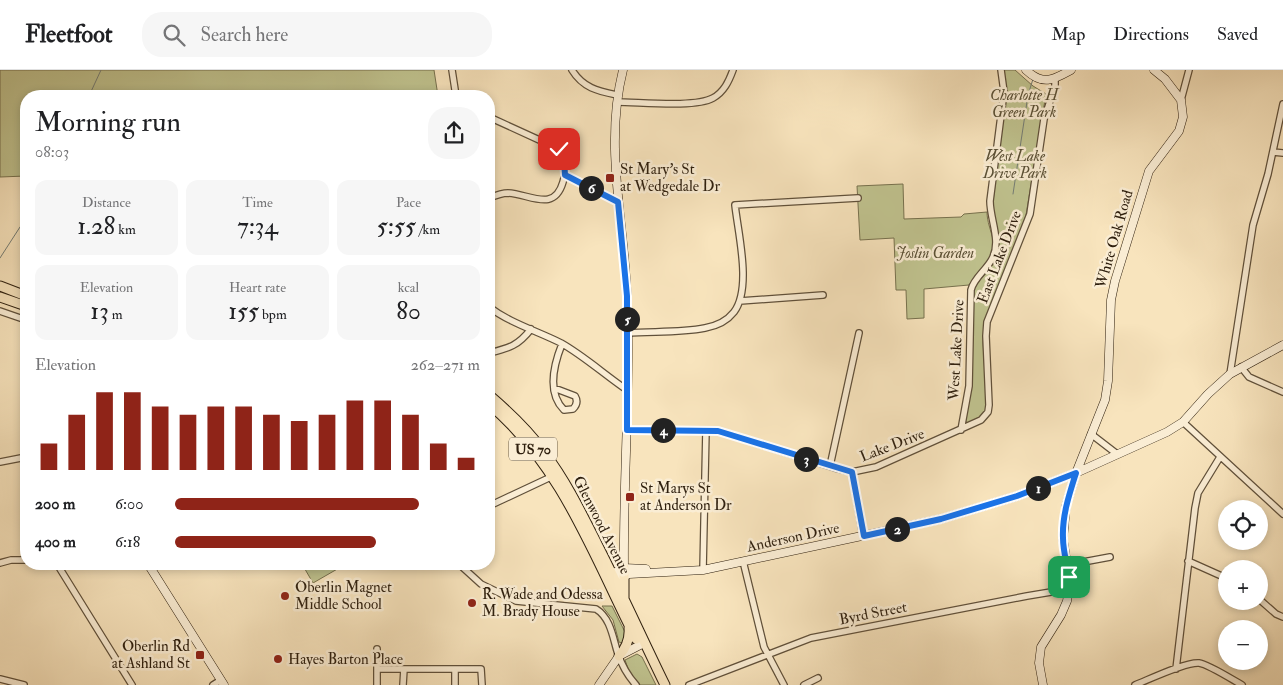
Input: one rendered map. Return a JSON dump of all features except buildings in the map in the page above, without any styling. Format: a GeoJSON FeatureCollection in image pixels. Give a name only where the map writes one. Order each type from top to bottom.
{"type":"FeatureCollection","features":[{"type":"Feature","properties":{"kind":"main road"},"geometry":{"type":"LineString","coordinates":[[0,286],[20,294]]}},
{"type":"Feature","properties":{"kind":"main road"},"geometry":{"type":"LineString","coordinates":[[0,297],[20,304]]}},
{"type":"Feature","properties":{"kind":"main road","name":"Glenwood Avenue"},"geometry":{"type":"LineString","coordinates":[[495,400],[522,425],[543,450],[568,502],[624,601],[658,685]]}},
{"type":"Feature","properties":{"kind":"main road","name":"Glenwood Avenue"},"geometry":{"type":"LineString","coordinates":[[495,409],[556,474]]}},
{"type":"Feature","properties":{"kind":"main road"},"geometry":{"type":"LineString","coordinates":[[624,601],[625,572]]}},
{"type":"Feature","properties":{"kind":"main road","name":"Glenwood Avenue"},"geometry":{"type":"LineString","coordinates":[[610,579],[629,626],[642,644],[665,685]]}},
{"type":"Feature","properties":{"kind":"main road"},"geometry":{"type":"LineString","coordinates":[[619,656],[629,640],[629,626]]}},
{"type":"Feature","properties":{"kind":"street"},"geometry":{"type":"LineString","coordinates":[[452,70],[455,90]]}},
{"type":"Feature","properties":{"kind":"street"},"geometry":{"type":"LineString","coordinates":[[572,70],[582,84],[617,98],[697,103],[714,98],[727,85],[733,70]]}},
{"type":"Feature","properties":{"kind":"street"},"geometry":{"type":"LineString","coordinates":[[610,579],[625,572],[628,333],[627,296],[614,151],[617,98],[623,70]]}},
{"type":"Feature","properties":{"kind":"street","name":"West Lake Drive"},"geometry":{"type":"LineString","coordinates":[[961,430],[969,386],[971,290],[973,283],[992,259],[996,250],[990,201],[1004,92],[1001,70]]}},
{"type":"Feature","properties":{"kind":"street"},"geometry":{"type":"LineString","coordinates":[[1026,70],[1036,78],[1048,80],[1055,79],[1071,70]]}},
{"type":"Feature","properties":{"kind":"street"},"geometry":{"type":"LineString","coordinates":[[1154,70],[1165,79],[1181,100]]}},
{"type":"Feature","properties":{"kind":"street"},"geometry":{"type":"LineString","coordinates":[[1181,100],[1189,70]]}},
{"type":"Feature","properties":{"kind":"street","name":"East Lake Drive"},"geometry":{"type":"LineString","coordinates":[[961,430],[981,420],[988,412],[987,322],[1030,214],[1044,119],[1055,86],[1055,79]]}},
{"type":"Feature","properties":{"kind":"street","name":"White Oak Road"},"geometry":{"type":"LineString","coordinates":[[1043,685],[1038,662],[1041,647],[1061,615],[1067,601],[1069,589],[1063,539],[1064,520],[1076,473],[1105,400],[1108,380],[1111,300],[1115,281],[1149,171],[1179,132],[1183,117],[1181,100]]}},
{"type":"Feature","properties":{"kind":"street"},"geometry":{"type":"LineString","coordinates":[[1230,374],[1253,225],[1273,152],[1283,104]]}},
{"type":"Feature","properties":{"kind":"street"},"geometry":{"type":"LineString","coordinates":[[495,120],[559,149],[564,159],[565,175],[560,191],[552,200],[506,193],[495,196]]}},
{"type":"Feature","properties":{"kind":"street"},"geometry":{"type":"LineString","coordinates":[[1273,152],[1283,153]]}},
{"type":"Feature","properties":{"kind":"street"},"geometry":{"type":"LineString","coordinates":[[565,175],[618,202]]}},
{"type":"Feature","properties":{"kind":"street"},"geometry":{"type":"LineString","coordinates":[[628,333],[703,328],[716,325],[727,319],[735,311],[740,301],[742,273],[735,205],[858,198]]}},
{"type":"Feature","properties":{"kind":"street"},"geometry":{"type":"LineString","coordinates":[[740,301],[823,294]]}},
{"type":"Feature","properties":{"kind":"street"},"geometry":{"type":"LineString","coordinates":[[0,311],[20,318]]}},
{"type":"Feature","properties":{"kind":"street"},"geometry":{"type":"LineString","coordinates":[[495,311],[501,316],[562,344],[627,390]]}},
{"type":"Feature","properties":{"kind":"street"},"geometry":{"type":"LineString","coordinates":[[495,352],[511,348],[523,340],[531,329]]}},
{"type":"Feature","properties":{"kind":"street"},"geometry":{"type":"LineString","coordinates":[[830,466],[859,333]]}},
{"type":"Feature","properties":{"kind":"street"},"geometry":{"type":"LineString","coordinates":[[554,388],[575,396],[577,400],[576,406],[573,409],[564,410],[554,388],[552,376],[555,361],[562,344]]}},
{"type":"Feature","properties":{"kind":"street","name":"Anderson Drive"},"geometry":{"type":"LineString","coordinates":[[625,572],[646,574],[651,572],[703,570],[941,519],[1017,496],[1076,473],[1167,432],[1183,422],[1230,374],[1283,345]]}},
{"type":"Feature","properties":{"kind":"street"},"geometry":{"type":"LineString","coordinates":[[1241,367],[1249,377],[1283,392]]}},
{"type":"Feature","properties":{"kind":"street"},"geometry":{"type":"LineString","coordinates":[[1183,422],[1283,514]]}},
{"type":"Feature","properties":{"kind":"street","name":"Lake Drive"},"geometry":{"type":"LineString","coordinates":[[627,430],[718,431],[852,472],[876,467],[961,430]]}},
{"type":"Feature","properties":{"kind":"street"},"geometry":{"type":"LineString","coordinates":[[703,570],[706,430]]}},
{"type":"Feature","properties":{"kind":"street"},"geometry":{"type":"LineString","coordinates":[[1091,434],[1117,454]]}},
{"type":"Feature","properties":{"kind":"street"},"geometry":{"type":"LineString","coordinates":[[1176,669],[1194,508],[1198,493],[1220,457]]}},
{"type":"Feature","properties":{"kind":"street"},"geometry":{"type":"LineString","coordinates":[[0,462],[20,458]]}},
{"type":"Feature","properties":{"kind":"street"},"geometry":{"type":"LineString","coordinates":[[852,472],[864,536]]}},
{"type":"Feature","properties":{"kind":"street"},"geometry":{"type":"LineString","coordinates":[[495,503],[556,474]]}},
{"type":"Feature","properties":{"kind":"street"},"geometry":{"type":"LineString","coordinates":[[1067,564],[1110,557]]}},
{"type":"Feature","properties":{"kind":"street"},"geometry":{"type":"LineString","coordinates":[[0,563],[20,560]]}},
{"type":"Feature","properties":{"kind":"street"},"geometry":{"type":"LineString","coordinates":[[743,561],[767,654],[784,685]]}},
{"type":"Feature","properties":{"kind":"street"},"geometry":{"type":"LineString","coordinates":[[1188,561],[1218,574]]}},
{"type":"Feature","properties":{"kind":"street"},"geometry":{"type":"LineString","coordinates":[[61,570],[132,685]]}},
{"type":"Feature","properties":{"kind":"street"},"geometry":{"type":"LineString","coordinates":[[152,570],[222,683],[213,685]]}},
{"type":"Feature","properties":{"kind":"street"},"geometry":{"type":"LineString","coordinates":[[466,570],[482,584],[516,601],[596,610],[603,613],[609,623],[626,672],[636,685]]}},
{"type":"Feature","properties":{"kind":"street","name":"Byrd Street"},"geometry":{"type":"LineString","coordinates":[[689,685],[811,638],[1069,589]]}},
{"type":"Feature","properties":{"kind":"street"},"geometry":{"type":"LineString","coordinates":[[1268,606],[1276,614],[1283,617]]}},
{"type":"Feature","properties":{"kind":"street"},"geometry":{"type":"LineString","coordinates":[[599,685],[619,656],[642,644]]}},
{"type":"Feature","properties":{"kind":"street"},"geometry":{"type":"LineString","coordinates":[[376,648],[377,685]]}},
{"type":"Feature","properties":{"kind":"street"},"geometry":{"type":"LineString","coordinates":[[1135,685],[1176,669],[1201,663],[1242,685]]}},
{"type":"Feature","properties":{"kind":"street"},"geometry":{"type":"LineString","coordinates":[[376,669],[481,669],[482,685]]}},
{"type":"Feature","properties":{"kind":"street"},"geometry":{"type":"LineString","coordinates":[[403,685],[404,669]]}},
{"type":"Feature","properties":{"kind":"street"},"geometry":{"type":"LineString","coordinates":[[455,669],[456,685]]}},
{"type":"Feature","properties":{"kind":"street"},"geometry":{"type":"LineString","coordinates":[[804,685],[818,678]]}},
{"type":"Feature","properties":{"kind":"street"},"geometry":{"type":"LineString","coordinates":[[0,679],[24,685]]}},
{"type":"Feature","properties":{"kind":"green space"},"geometry":{"type":"Polygon","coordinates":[[[0,70],[434,70],[437,90],[20,90],[20,176],[0,177],[0,70]]]}},
{"type":"Feature","properties":{"kind":"green space","name":"West Lake Drive Park"},"geometry":{"type":"Polygon","coordinates":[[[1004,70],[1015,70],[1033,86],[1046,94],[1026,215],[984,326],[983,343],[987,408],[980,419],[969,424],[965,421],[972,384],[972,294],[976,285],[995,261],[998,250],[993,218],[993,202],[1006,93],[1004,70]]]}},
{"type":"Feature","properties":{"kind":"green space","name":"Joslin Garden"},"geometry":{"type":"Polygon","coordinates":[[[903,184],[904,219],[961,217],[964,214],[987,212],[993,240],[992,253],[989,259],[969,285],[924,289],[924,318],[907,319],[906,290],[896,290],[894,238],[860,240],[857,186],[903,184]]]}},
{"type":"Feature","properties":{"kind":"green space"},"geometry":{"type":"Polygon","coordinates":[[[305,570],[336,570],[313,583],[305,570]]]}},
{"type":"Feature","properties":{"kind":"green space"},"geometry":{"type":"Polygon","coordinates":[[[602,606],[612,606],[626,634],[624,644],[619,642],[613,620],[602,606]]]}},
{"type":"Feature","properties":{"kind":"green space"},"geometry":{"type":"Polygon","coordinates":[[[637,654],[642,657],[656,685],[640,685],[630,674],[625,660],[637,654]]]}},
{"type":"Feature","properties":{"kind":"waterway"},"geometry":{"type":"LineString","coordinates":[[92,90],[101,70]]}},
{"type":"Feature","properties":{"kind":"waterway"},"geometry":{"type":"LineString","coordinates":[[1013,194],[1028,95],[1033,79]]}},
{"type":"Feature","properties":{"kind":"waterway"},"geometry":{"type":"LineString","coordinates":[[0,258],[20,227]]}},
{"type":"Feature","properties":{"kind":"place","name":"St Mary's St at Wedgedale Dr"},"geometry":{"type":"Point","coordinates":[610,178]}},
{"type":"Feature","properties":{"kind":"place","name":"St Marys St at Anderson Dr"},"geometry":{"type":"Point","coordinates":[630,497]}},
{"type":"Feature","properties":{"kind":"place","name":"Oberlin Magnet Middle School"},"geometry":{"type":"Point","coordinates":[285,596]}},
{"type":"Feature","properties":{"kind":"place","name":"R. Wade and Odessa M. Brady House"},"geometry":{"type":"Point","coordinates":[472,603]}},
{"type":"Feature","properties":{"kind":"place","name":"Oberlin Rd at Ashland St"},"geometry":{"type":"Point","coordinates":[200,655]}},
{"type":"Feature","properties":{"kind":"place","name":"Hayes Barton Place"},"geometry":{"type":"Point","coordinates":[278,659]}},
{"type":"Feature","properties":{"kind":"route"},"geometry":{"type":"LineString","coordinates":[[559,149],[564,159],[565,175],[618,202],[627,296],[627,430],[718,431],[852,472],[864,536],[941,519],[1017,496],[1076,473],[1066,506],[1063,530],[1064,550],[1069,577]]}},
{"type":"Feature","properties":{"kind":"park label","name":"Charlotte H Green Park"},"geometry":{"type":"Point","coordinates":[1024,104]}}]}
